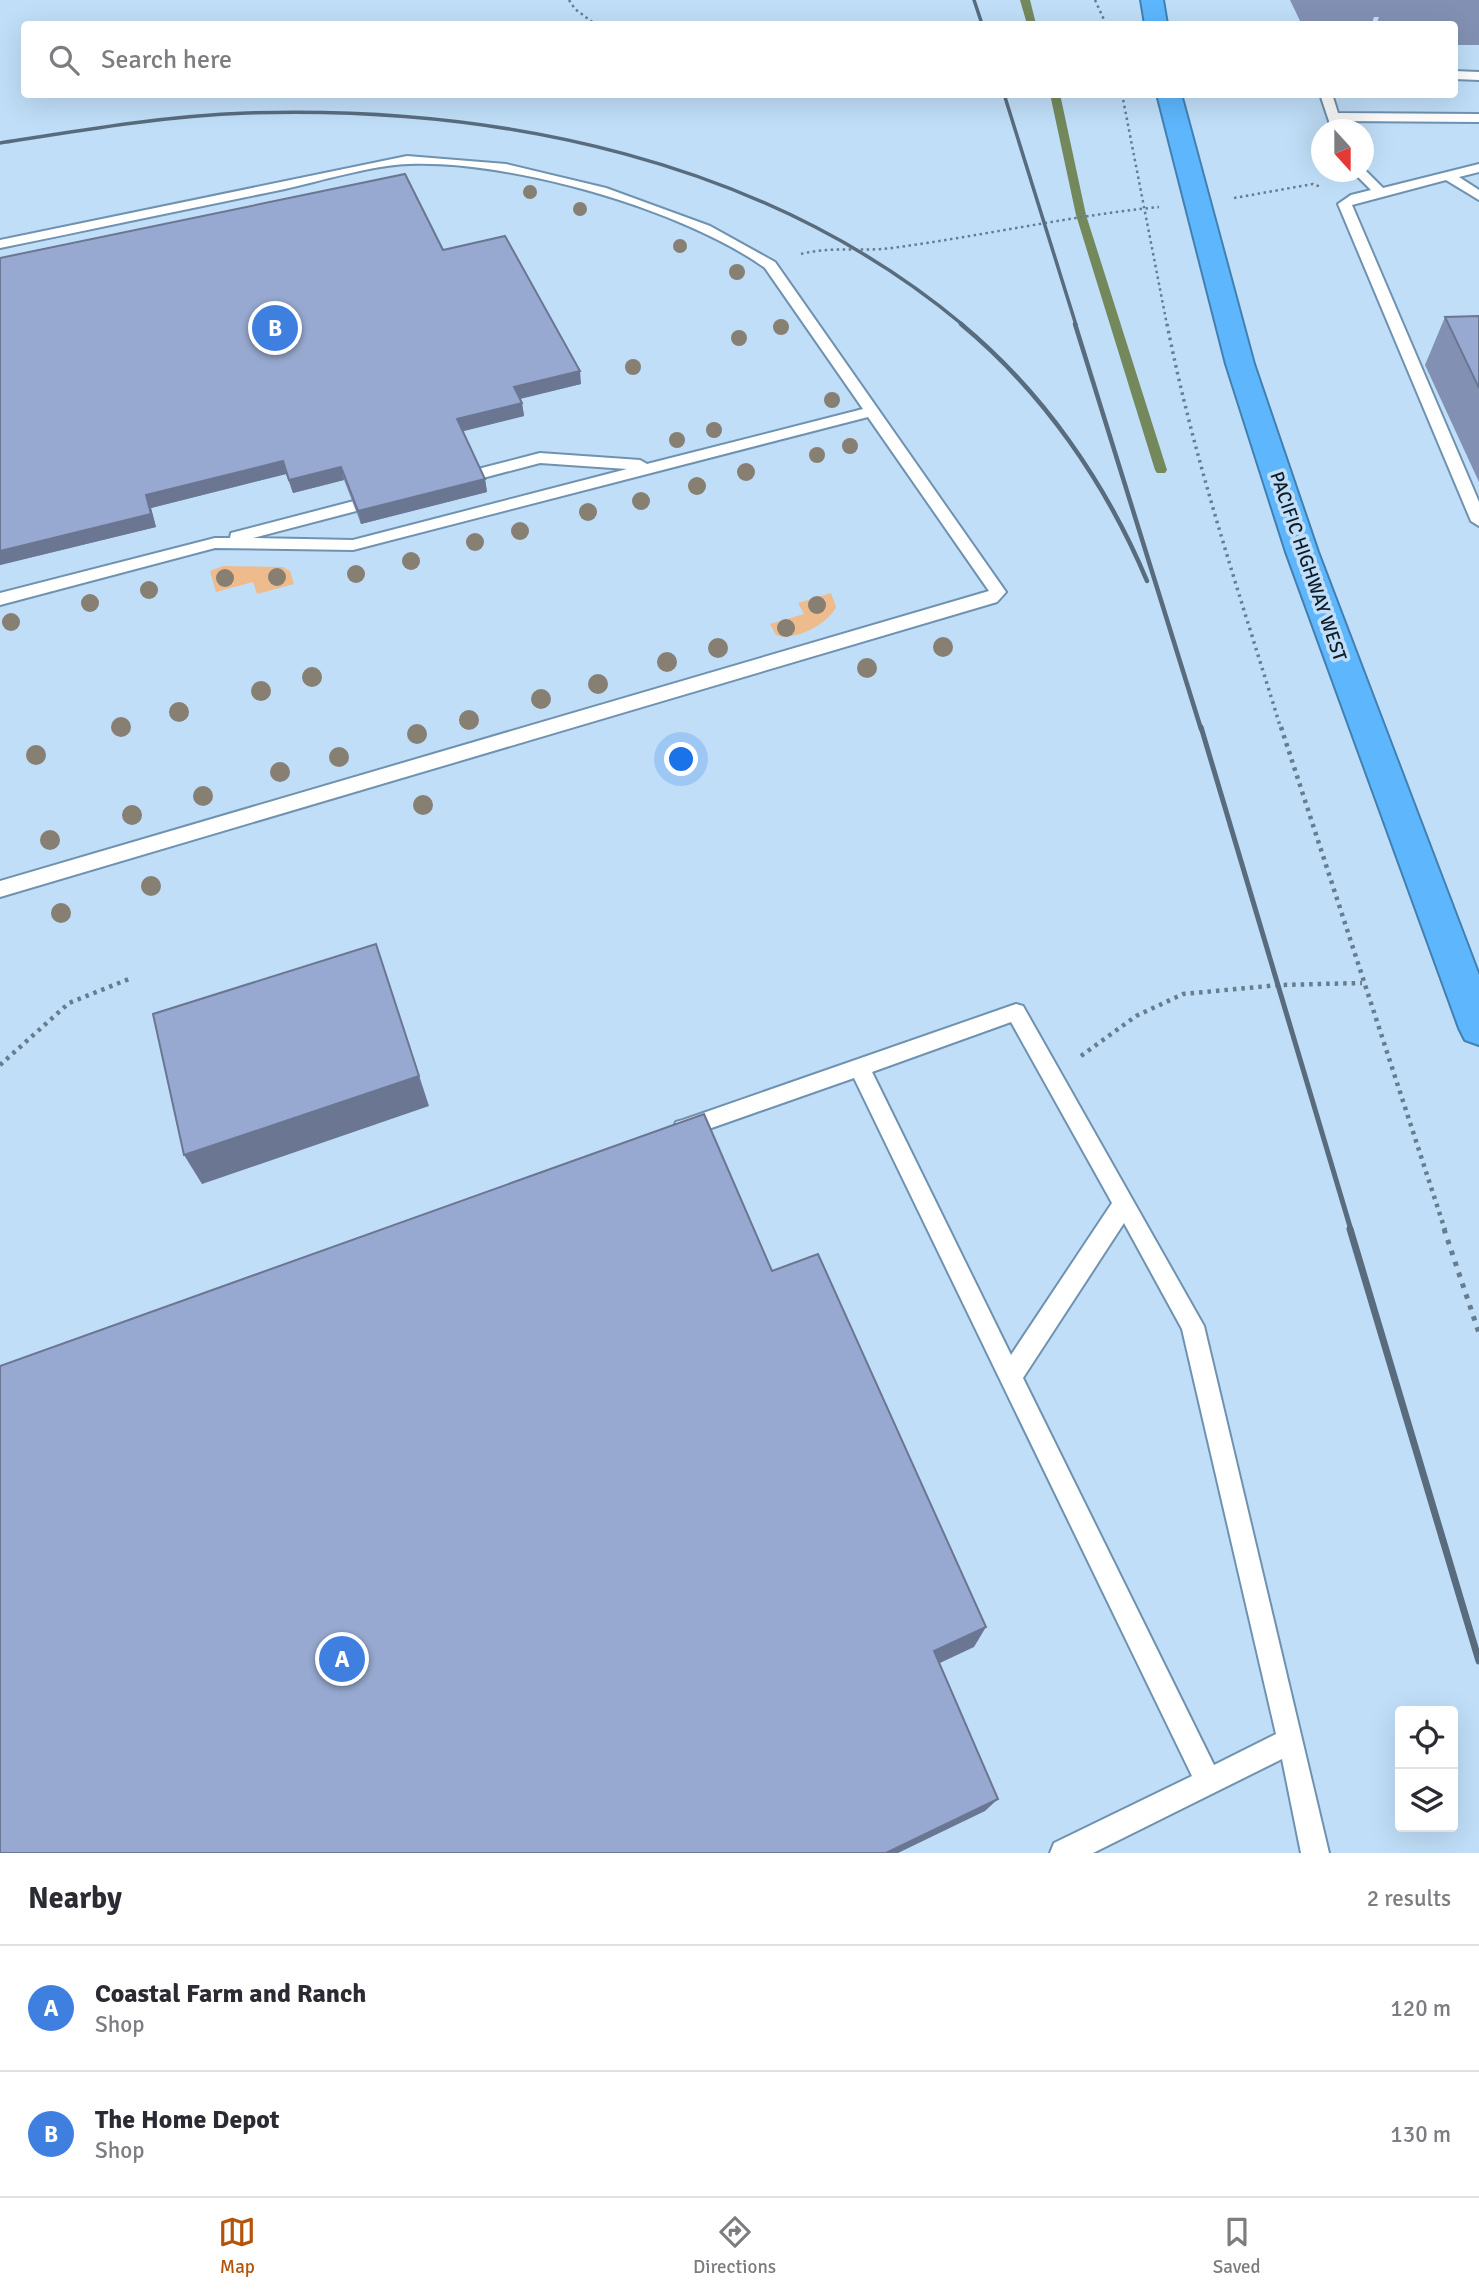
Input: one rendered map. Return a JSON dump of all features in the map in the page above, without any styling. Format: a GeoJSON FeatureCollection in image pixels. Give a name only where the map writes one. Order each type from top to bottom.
{"type":"FeatureCollection","features":[{"type":"Feature","properties":{"kind":"highway"},"geometry":{"type":"LineString","coordinates":[[1152,0],[1156,21]]}},
{"type":"Feature","properties":{"kind":"highway","name":"PACIFIC HIGHWAY WEST"},"geometry":{"type":"LineString","coordinates":[[1169,98],[1240,364],[1302,552],[1479,1028]]}},
{"type":"Feature","properties":{"kind":"lane"},"geometry":{"type":"LineString","coordinates":[[1458,75],[1479,76]]}},
{"type":"Feature","properties":{"kind":"lane"},"geometry":{"type":"LineString","coordinates":[[1327,98],[1334,119]]}},
{"type":"Feature","properties":{"kind":"lane"},"geometry":{"type":"LineString","coordinates":[[1374,122],[1479,118]]}},
{"type":"Feature","properties":{"kind":"lane"},"geometry":{"type":"LineString","coordinates":[[0,244],[407,160],[456,160],[512,168],[612,193],[706,229],[770,265],[997,587],[997,596],[0,889]]}},
{"type":"Feature","properties":{"kind":"lane"},"geometry":{"type":"LineString","coordinates":[[1479,168],[1356,198],[1345,204],[1346,213],[1479,521]]}},
{"type":"Feature","properties":{"kind":"lane"},"geometry":{"type":"LineString","coordinates":[[1447,176],[1479,196]]}},
{"type":"Feature","properties":{"kind":"lane"},"geometry":{"type":"LineString","coordinates":[[1370,182],[1380,192]]}},
{"type":"Feature","properties":{"kind":"lane"},"geometry":{"type":"LineString","coordinates":[[215,543],[353,545],[872,411]]}},
{"type":"Feature","properties":{"kind":"lane"},"geometry":{"type":"LineString","coordinates":[[479,474],[540,458],[658,466]]}},
{"type":"Feature","properties":{"kind":"lane"},"geometry":{"type":"LineString","coordinates":[[0,599],[354,506]]}},
{"type":"Feature","properties":{"kind":"lane"},"geometry":{"type":"LineString","coordinates":[[664,1136],[1016,1012],[1194,1326],[1315,1853]]}},
{"type":"Feature","properties":{"kind":"lane"},"geometry":{"type":"LineString","coordinates":[[859,1068],[1208,1781]]}},
{"type":"Feature","properties":{"kind":"lane"},"geometry":{"type":"LineString","coordinates":[[1010,1377],[1124,1204]]}},
{"type":"Feature","properties":{"kind":"lane"},"geometry":{"type":"LineString","coordinates":[[1064,1853],[1291,1741]]}},
{"type":"Feature","properties":{"kind":"path"},"geometry":{"type":"LineString","coordinates":[[569,0],[575,9],[591,21]]}},
{"type":"Feature","properties":{"kind":"path"},"geometry":{"type":"LineString","coordinates":[[1095,0],[1106,21]]}},
{"type":"Feature","properties":{"kind":"path"},"geometry":{"type":"LineString","coordinates":[[1123,98],[1178,379],[1213,506],[1362,983],[1479,1333]]}},
{"type":"Feature","properties":{"kind":"path"},"geometry":{"type":"LineString","coordinates":[[770,265],[814,249],[861,251],[891,248],[1081,215],[1196,202],[1313,184],[1356,198]]}},
{"type":"Feature","properties":{"kind":"path"},"geometry":{"type":"LineString","coordinates":[[0,1065],[69,1003],[129,979]]}},
{"type":"Feature","properties":{"kind":"path"},"geometry":{"type":"LineString","coordinates":[[1053,1076],[1136,1016],[1183,994],[1279,985],[1362,983]]}},
{"type":"Feature","properties":{"kind":"shaded area"},"geometry":{"type":"Polygon","coordinates":[[[223,566],[283,567],[290,571],[294,584],[257,594],[253,582],[216,592],[210,571],[223,566]]]}},
{"type":"Feature","properties":{"kind":"shaded area"},"geometry":{"type":"Polygon","coordinates":[[[831,593],[836,607],[826,620],[801,634],[783,637],[776,635],[770,624],[804,614],[798,603],[831,593]]]}},
{"type":"Feature","properties":{"kind":"building"},"geometry":{"type":"Polygon","coordinates":[[[405,174],[443,250],[505,236],[580,371],[514,387],[522,403],[457,419],[485,479],[358,511],[341,467],[289,480],[283,461],[146,495],[151,514],[0,551],[0,258],[405,174]]]}},
{"type":"Feature","properties":{"kind":"building"},"geometry":{"type":"Polygon","coordinates":[[[1479,316],[1479,388],[1445,317],[1479,316]]]}},
{"type":"Feature","properties":{"kind":"building"},"geometry":{"type":"Polygon","coordinates":[[[376,944],[419,1076],[184,1155],[153,1014],[376,944]]]}},
{"type":"Feature","properties":{"kind":"building"},"geometry":{"type":"Polygon","coordinates":[[[704,1114],[772,1271],[818,1254],[986,1627],[934,1651],[998,1799],[886,1853],[0,1853],[0,1366],[704,1114]]]}},
{"type":"Feature","properties":{"kind":"waterway"},"geometry":{"type":"LineString","coordinates":[[1025,0],[1031,21]]}},
{"type":"Feature","properties":{"kind":"waterway"},"geometry":{"type":"LineString","coordinates":[[1056,98],[1081,215],[1161,470]]}},
{"type":"Feature","properties":{"kind":"railway"},"geometry":{"type":"LineString","coordinates":[[974,0],[981,21]]}},
{"type":"Feature","properties":{"kind":"railway"},"geometry":{"type":"LineString","coordinates":[[1005,98],[1076,325]]}},
{"type":"Feature","properties":{"kind":"railway"},"geometry":{"type":"LineString","coordinates":[[0,143],[154,120],[247,113],[342,113],[437,120],[532,133],[626,154],[716,183],[803,221],[886,268],[963,325]]}},
{"type":"Feature","properties":{"kind":"railway"},"geometry":{"type":"LineString","coordinates":[[961,324],[1019,379],[1069,441],[1112,509],[1147,581]]}},
{"type":"Feature","properties":{"kind":"railway"},"geometry":{"type":"LineString","coordinates":[[1075,324],[1201,729]]}},
{"type":"Feature","properties":{"kind":"railway"},"geometry":{"type":"LineString","coordinates":[[1201,727],[1351,1230]]}},
{"type":"Feature","properties":{"kind":"railway"},"geometry":{"type":"LineString","coordinates":[[1350,1229],[1479,1661]]}},
{"type":"Feature","properties":{"kind":"place","name":"The Home Depot"},"geometry":{"type":"Point","coordinates":[275,328]}},
{"type":"Feature","properties":{"kind":"place","name":"Coastal Farm and Ranch"},"geometry":{"type":"Point","coordinates":[342,1659]}}]}
